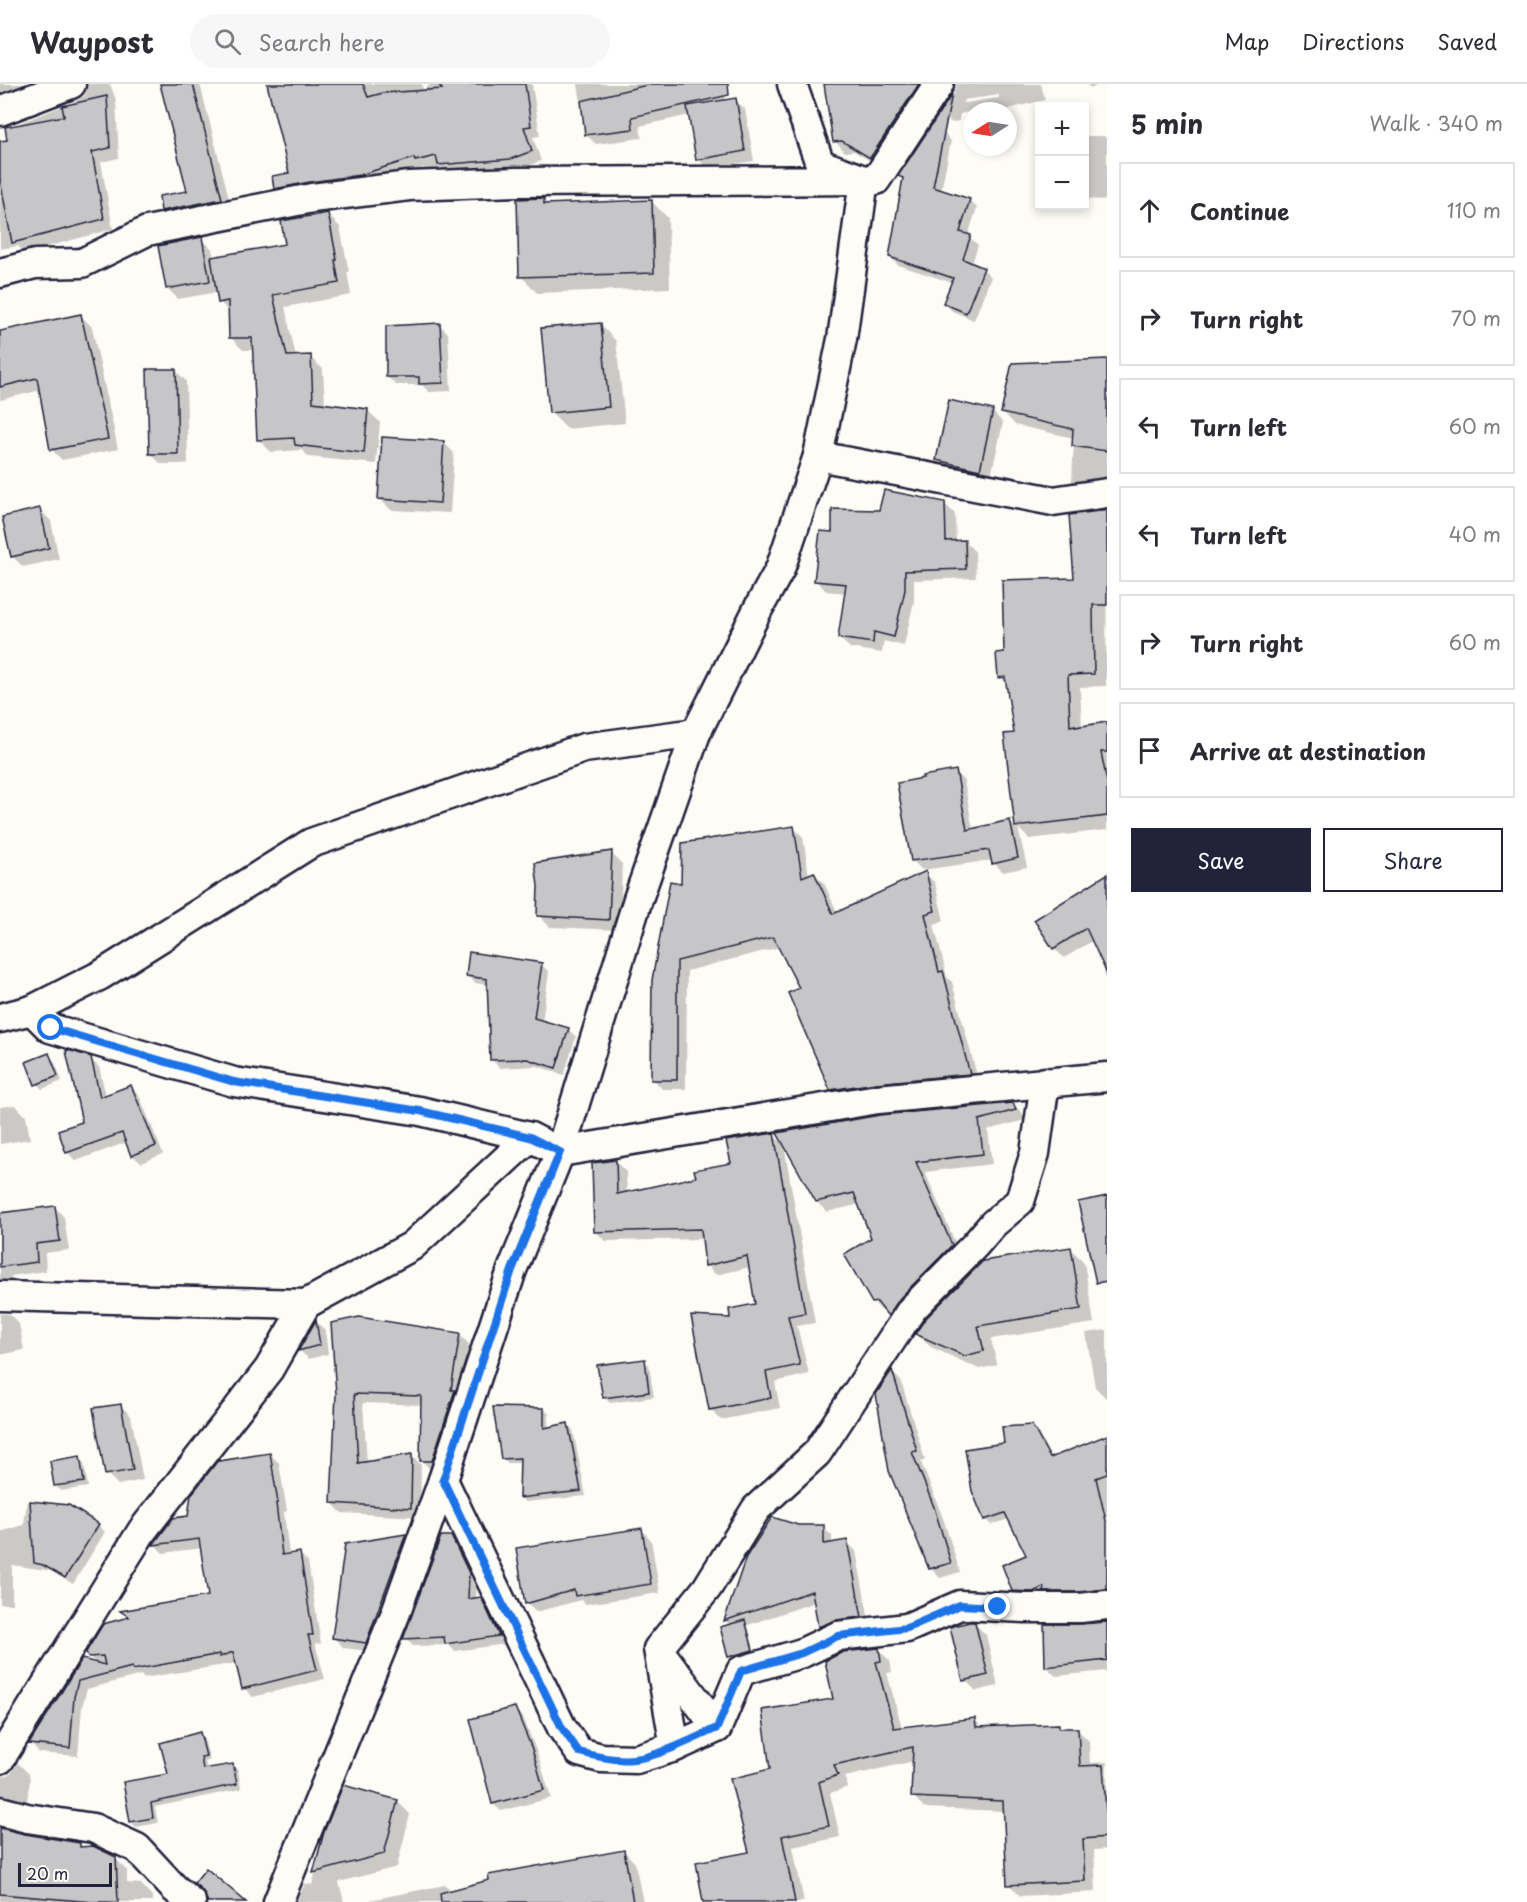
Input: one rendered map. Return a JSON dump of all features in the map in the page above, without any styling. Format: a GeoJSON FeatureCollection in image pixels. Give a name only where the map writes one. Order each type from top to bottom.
{"type":"FeatureCollection","features":[{"type":"Feature","properties":{"kind":"street"},"geometry":{"type":"LineString","coordinates":[[0,111],[71,84]]}},
{"type":"Feature","properties":{"kind":"street"},"geometry":{"type":"LineString","coordinates":[[792,84],[820,164],[864,180]]}},
{"type":"Feature","properties":{"kind":"street"},"geometry":{"type":"LineString","coordinates":[[0,273],[35,264],[81,263],[147,231],[312,198],[409,186],[517,182],[876,180],[939,84]]}},
{"type":"Feature","properties":{"kind":"street"},"geometry":{"type":"LineString","coordinates":[[278,1902],[395,1616],[443,1480],[512,1270],[560,1152],[638,899],[696,732],[780,569],[818,456],[842,339],[864,180]]}},
{"type":"Feature","properties":{"kind":"street"},"geometry":{"type":"LineString","coordinates":[[818,456],[1053,501],[1107,493]]}},
{"type":"Feature","properties":{"kind":"street"},"geometry":{"type":"LineString","coordinates":[[0,1018],[32,1010],[101,975],[311,843],[584,748],[696,732]]}},
{"type":"Feature","properties":{"kind":"street"},"geometry":{"type":"LineString","coordinates":[[32,1010],[51,1028],[234,1082],[420,1111],[530,1137],[560,1152],[878,1099],[1107,1077]]}},
{"type":"Feature","properties":{"kind":"street"},"geometry":{"type":"LineString","coordinates":[[675,1747],[658,1649],[707,1588],[756,1509],[817,1453],[912,1309],[993,1224],[1020,1202],[1035,1153],[1045,1082]]}},
{"type":"Feature","properties":{"kind":"street"},"geometry":{"type":"LineString","coordinates":[[0,1296],[306,1304],[412,1246],[530,1137]]}},
{"type":"Feature","properties":{"kind":"street"},"geometry":{"type":"LineString","coordinates":[[0,1759],[142,1531],[269,1370],[306,1304]]}},
{"type":"Feature","properties":{"kind":"street"},"geometry":{"type":"LineString","coordinates":[[443,1480],[562,1728],[579,1752],[601,1758],[636,1759],[675,1747],[717,1728],[741,1671],[802,1653],[838,1636],[907,1628],[960,1605],[1025,1608],[1080,1608],[1107,1605]]}},
{"type":"Feature","properties":{"kind":"street"},"geometry":{"type":"LineString","coordinates":[[658,1649],[717,1728]]}},
{"type":"Feature","properties":{"kind":"street"},"geometry":{"type":"LineString","coordinates":[[0,1811],[27,1818],[93,1828],[137,1848],[174,1888],[191,1902]]}},
{"type":"Feature","properties":{"kind":"building"},"geometry":{"type":"Polygon","coordinates":[[[160,84],[193,84],[222,199],[161,211],[159,196],[187,191],[160,84]]]}},
{"type":"Feature","properties":{"kind":"building"},"geometry":{"type":"Polygon","coordinates":[[[267,84],[363,84],[368,97],[383,93],[442,89],[438,84],[525,84],[531,126],[524,127],[532,151],[511,159],[438,165],[436,156],[415,161],[414,158],[360,175],[274,189],[272,176],[289,173],[267,84]]]}},
{"type":"Feature","properties":{"kind":"building"},"geometry":{"type":"Polygon","coordinates":[[[651,84],[728,84],[729,95],[632,117],[633,129],[585,135],[581,101],[651,84]]]}},
{"type":"Feature","properties":{"kind":"building"},"geometry":{"type":"Polygon","coordinates":[[[824,84],[919,84],[870,158],[842,141],[833,142],[824,84]]]}},
{"type":"Feature","properties":{"kind":"building"},"geometry":{"type":"Polygon","coordinates":[[[952,94],[933,187],[970,199],[960,232],[971,235],[963,259],[984,268],[966,313],[943,303],[953,278],[889,257],[903,178],[898,176],[952,94]]]}},
{"type":"Feature","properties":{"kind":"building"},"geometry":{"type":"Polygon","coordinates":[[[107,96],[110,148],[92,152],[104,219],[12,243],[0,179],[0,141],[7,140],[5,127],[64,116],[62,106],[107,96]]]}},
{"type":"Feature","properties":{"kind":"building"},"geometry":{"type":"Polygon","coordinates":[[[736,98],[745,151],[696,160],[687,106],[736,98]]]}},
{"type":"Feature","properties":{"kind":"building"},"geometry":{"type":"Polygon","coordinates":[[[544,198],[544,204],[652,200],[654,273],[519,277],[517,199],[544,198]]]}},
{"type":"Feature","properties":{"kind":"building"},"geometry":{"type":"Polygon","coordinates":[[[328,213],[339,283],[273,295],[287,356],[311,355],[313,402],[368,409],[364,453],[295,445],[294,438],[257,440],[252,338],[229,338],[228,301],[218,303],[211,257],[285,244],[281,221],[328,213]]]}},
{"type":"Feature","properties":{"kind":"building"},"geometry":{"type":"Polygon","coordinates":[[[202,237],[210,281],[166,289],[158,246],[202,237]]]}},
{"type":"Feature","properties":{"kind":"building"},"geometry":{"type":"Polygon","coordinates":[[[81,314],[108,439],[50,450],[37,378],[0,387],[0,331],[81,314]]]}},
{"type":"Feature","properties":{"kind":"building"},"geometry":{"type":"Polygon","coordinates":[[[440,323],[443,383],[419,384],[419,377],[386,377],[386,326],[440,323]]]}},
{"type":"Feature","properties":{"kind":"building"},"geometry":{"type":"Polygon","coordinates":[[[601,323],[609,407],[549,413],[541,328],[601,323]]]}},
{"type":"Feature","properties":{"kind":"building"},"geometry":{"type":"Polygon","coordinates":[[[1107,359],[1107,451],[1072,446],[1073,429],[1001,413],[1012,363],[1107,359]]]}},
{"type":"Feature","properties":{"kind":"building"},"geometry":{"type":"Polygon","coordinates":[[[147,369],[176,369],[178,454],[149,454],[147,369]]]}},
{"type":"Feature","properties":{"kind":"building"},"geometry":{"type":"Polygon","coordinates":[[[949,400],[993,410],[980,470],[936,460],[949,400]]]}},
{"type":"Feature","properties":{"kind":"building"},"geometry":{"type":"Polygon","coordinates":[[[382,437],[444,441],[440,503],[378,499],[382,437]]]}},
{"type":"Feature","properties":{"kind":"building"},"geometry":{"type":"Polygon","coordinates":[[[884,490],[945,502],[946,541],[965,540],[966,569],[905,571],[905,590],[894,637],[874,632],[873,643],[838,638],[846,584],[814,581],[820,531],[832,532],[832,509],[879,510],[884,490]]]}},
{"type":"Feature","properties":{"kind":"building"},"geometry":{"type":"Polygon","coordinates":[[[40,508],[49,548],[11,557],[2,517],[40,508]]]}},
{"type":"Feature","properties":{"kind":"building"},"geometry":{"type":"Polygon","coordinates":[[[1107,510],[1107,605],[1093,605],[1094,674],[1068,675],[1070,726],[1107,722],[1107,752],[1101,752],[1107,782],[1107,816],[1015,827],[1004,734],[1014,733],[1005,677],[998,678],[996,653],[1004,652],[1002,580],[1074,578],[1069,515],[1107,510]]]}},
{"type":"Feature","properties":{"kind":"building"},"geometry":{"type":"Polygon","coordinates":[[[956,770],[967,830],[1010,820],[1018,858],[992,864],[989,850],[911,861],[897,783],[956,770]]]}},
{"type":"Feature","properties":{"kind":"building"},"geometry":{"type":"Polygon","coordinates":[[[794,826],[802,877],[814,872],[833,914],[926,871],[935,911],[925,914],[939,972],[943,971],[970,1074],[830,1090],[788,993],[799,988],[773,937],[677,961],[677,1080],[651,1080],[652,980],[670,881],[681,883],[682,843],[794,826]]]}},
{"type":"Feature","properties":{"kind":"building"},"geometry":{"type":"Polygon","coordinates":[[[612,851],[609,920],[537,916],[538,886],[535,863],[612,851]]]}},
{"type":"Feature","properties":{"kind":"building"},"geometry":{"type":"Polygon","coordinates":[[[1107,874],[1107,974],[1086,928],[1053,949],[1034,920],[1107,874]]]}},
{"type":"Feature","properties":{"kind":"building"},"geometry":{"type":"Polygon","coordinates":[[[469,952],[542,963],[534,1018],[569,1028],[556,1068],[527,1059],[490,1060],[487,979],[466,976],[469,952]]]}},
{"type":"Feature","properties":{"kind":"building"},"geometry":{"type":"Polygon","coordinates":[[[66,1051],[91,1057],[100,1097],[131,1085],[156,1146],[131,1156],[122,1133],[66,1153],[58,1130],[82,1122],[66,1051]]]}},
{"type":"Feature","properties":{"kind":"building"},"geometry":{"type":"Polygon","coordinates":[[[49,1053],[58,1076],[35,1085],[26,1062],[49,1053]]]}},
{"type":"Feature","properties":{"kind":"building"},"geometry":{"type":"Polygon","coordinates":[[[1013,1103],[1016,1110],[979,1120],[983,1154],[916,1162],[952,1245],[900,1298],[888,1316],[877,1302],[872,1303],[844,1254],[871,1238],[854,1193],[816,1202],[777,1133],[880,1115],[1013,1103]]]}},
{"type":"Feature","properties":{"kind":"building"},"geometry":{"type":"Polygon","coordinates":[[[774,1133],[805,1313],[788,1316],[800,1365],[766,1372],[771,1398],[709,1410],[691,1316],[730,1318],[729,1309],[755,1304],[747,1256],[705,1266],[701,1229],[594,1232],[592,1163],[616,1160],[617,1194],[696,1177],[694,1170],[731,1163],[726,1141],[774,1133]]]}},
{"type":"Feature","properties":{"kind":"building"},"geometry":{"type":"Polygon","coordinates":[[[1107,1196],[1107,1281],[1096,1283],[1078,1202],[1107,1196]]]}},
{"type":"Feature","properties":{"kind":"building"},"geometry":{"type":"Polygon","coordinates":[[[55,1206],[60,1241],[36,1244],[37,1262],[0,1267],[0,1213],[55,1206]]]}},
{"type":"Feature","properties":{"kind":"building"},"geometry":{"type":"Polygon","coordinates":[[[1071,1247],[1081,1309],[978,1326],[984,1351],[965,1356],[915,1334],[925,1319],[983,1261],[1071,1247]]]}},
{"type":"Feature","properties":{"kind":"building"},"geometry":{"type":"Polygon","coordinates":[[[359,1317],[460,1333],[451,1390],[455,1390],[432,1461],[420,1461],[421,1396],[354,1394],[358,1463],[412,1454],[411,1508],[331,1503],[336,1394],[331,1323],[359,1317]]]}},
{"type":"Feature","properties":{"kind":"building"},"geometry":{"type":"Polygon","coordinates":[[[316,1320],[320,1345],[298,1351],[316,1320]]]}},
{"type":"Feature","properties":{"kind":"building"},"geometry":{"type":"Polygon","coordinates":[[[645,1359],[649,1392],[603,1398],[597,1365],[645,1359]]]}},
{"type":"Feature","properties":{"kind":"building"},"geometry":{"type":"Polygon","coordinates":[[[892,1370],[917,1451],[912,1452],[934,1507],[951,1563],[929,1569],[889,1471],[876,1394],[892,1370]]]}},
{"type":"Feature","properties":{"kind":"building"},"geometry":{"type":"Polygon","coordinates":[[[121,1404],[133,1470],[105,1475],[93,1408],[121,1404]]]}},
{"type":"Feature","properties":{"kind":"building"},"geometry":{"type":"Polygon","coordinates":[[[493,1407],[544,1408],[544,1428],[568,1423],[581,1491],[519,1498],[520,1458],[501,1459],[493,1407]]]}},
{"type":"Feature","properties":{"kind":"building"},"geometry":{"type":"Polygon","coordinates":[[[1032,1425],[1050,1458],[1107,1435],[1107,1474],[1096,1478],[1107,1525],[1107,1589],[1044,1592],[1044,1587],[1033,1592],[1012,1591],[1002,1565],[1026,1555],[1005,1513],[984,1520],[972,1491],[965,1449],[1004,1443],[1002,1427],[1032,1425]]]}},
{"type":"Feature","properties":{"kind":"building"},"geometry":{"type":"Polygon","coordinates":[[[270,1453],[278,1503],[276,1503],[282,1555],[300,1552],[313,1635],[308,1635],[317,1670],[242,1689],[233,1652],[220,1657],[220,1654],[133,1670],[132,1667],[78,1681],[74,1697],[70,1748],[29,1744],[82,1659],[105,1665],[103,1656],[88,1657],[86,1652],[103,1624],[129,1617],[120,1611],[208,1596],[199,1539],[153,1545],[173,1518],[188,1516],[191,1495],[219,1459],[219,1461],[270,1453]]]}},
{"type":"Feature","properties":{"kind":"building"},"geometry":{"type":"Polygon","coordinates":[[[80,1456],[84,1482],[54,1486],[50,1461],[80,1456]]]}},
{"type":"Feature","properties":{"kind":"building"},"geometry":{"type":"Polygon","coordinates":[[[30,1501],[69,1505],[99,1524],[65,1578],[43,1565],[34,1563],[30,1501]]]}},
{"type":"Feature","properties":{"kind":"building"},"geometry":{"type":"Polygon","coordinates":[[[772,1517],[798,1525],[824,1525],[824,1544],[847,1540],[862,1617],[836,1620],[818,1627],[812,1591],[724,1621],[746,1557],[772,1517]]]}},
{"type":"Feature","properties":{"kind":"building"},"geometry":{"type":"Polygon","coordinates":[[[642,1528],[651,1584],[575,1596],[574,1590],[525,1604],[516,1548],[642,1528]]]}},
{"type":"Feature","properties":{"kind":"building"},"geometry":{"type":"Polygon","coordinates":[[[406,1534],[366,1643],[332,1638],[345,1544],[406,1534]]]}},
{"type":"Feature","properties":{"kind":"building"},"geometry":{"type":"Polygon","coordinates":[[[441,1536],[451,1536],[469,1573],[468,1599],[481,1597],[499,1636],[445,1644],[444,1637],[403,1639],[441,1536]]]}},
{"type":"Feature","properties":{"kind":"building"},"geometry":{"type":"Polygon","coordinates":[[[745,1620],[753,1650],[728,1657],[720,1627],[745,1620]]]}},
{"type":"Feature","properties":{"kind":"building"},"geometry":{"type":"Polygon","coordinates":[[[975,1622],[988,1675],[963,1681],[950,1627],[975,1622]]]}},
{"type":"Feature","properties":{"kind":"building"},"geometry":{"type":"Polygon","coordinates":[[[1107,1622],[1107,1660],[1045,1667],[1044,1624],[1107,1622]]]}},
{"type":"Feature","properties":{"kind":"building"},"geometry":{"type":"Polygon","coordinates":[[[879,1648],[881,1661],[876,1662],[894,1728],[975,1718],[976,1727],[1059,1724],[1059,1728],[1078,1728],[1080,1766],[1103,1765],[1107,1828],[1107,1837],[1083,1839],[1085,1881],[1007,1885],[1003,1801],[911,1797],[913,1747],[834,1765],[838,1775],[819,1782],[829,1826],[782,1836],[795,1902],[703,1902],[696,1862],[749,1852],[730,1779],[770,1769],[762,1710],[833,1699],[825,1661],[843,1652],[879,1648]]]}},
{"type":"Feature","properties":{"kind":"building"},"geometry":{"type":"Polygon","coordinates":[[[515,1707],[532,1749],[544,1790],[492,1804],[470,1719],[515,1707]]]}},
{"type":"Feature","properties":{"kind":"building"},"geometry":{"type":"Polygon","coordinates":[[[200,1732],[206,1756],[201,1757],[203,1769],[233,1764],[237,1784],[151,1803],[153,1818],[130,1822],[123,1782],[168,1774],[160,1743],[200,1732]]]}},
{"type":"Feature","properties":{"kind":"building"},"geometry":{"type":"Polygon","coordinates":[[[343,1785],[398,1800],[384,1854],[313,1873],[324,1832],[343,1785]]]}},
{"type":"Feature","properties":{"kind":"building"},"geometry":{"type":"Polygon","coordinates":[[[0,1828],[80,1843],[80,1847],[93,1846],[116,1857],[118,1902],[0,1894],[0,1828]]]}},
{"type":"Feature","properties":{"kind":"building"},"geometry":{"type":"Polygon","coordinates":[[[624,1850],[633,1902],[441,1902],[440,1893],[489,1880],[488,1875],[624,1850]]]}},
{"type":"Feature","properties":{"kind":"building"},"geometry":{"type":"Polygon","coordinates":[[[206,1868],[246,1902],[208,1902],[202,1890],[194,1883],[206,1868]]]}},
{"type":"Feature","properties":{"kind":"route"},"geometry":{"type":"LineString","coordinates":[[51,1028],[234,1082],[420,1111],[530,1137],[560,1152],[512,1270],[443,1480],[562,1728],[579,1752],[601,1758],[636,1759],[675,1747],[717,1728],[741,1671],[802,1653],[838,1636],[907,1628],[960,1605],[998,1607]]}}]}
